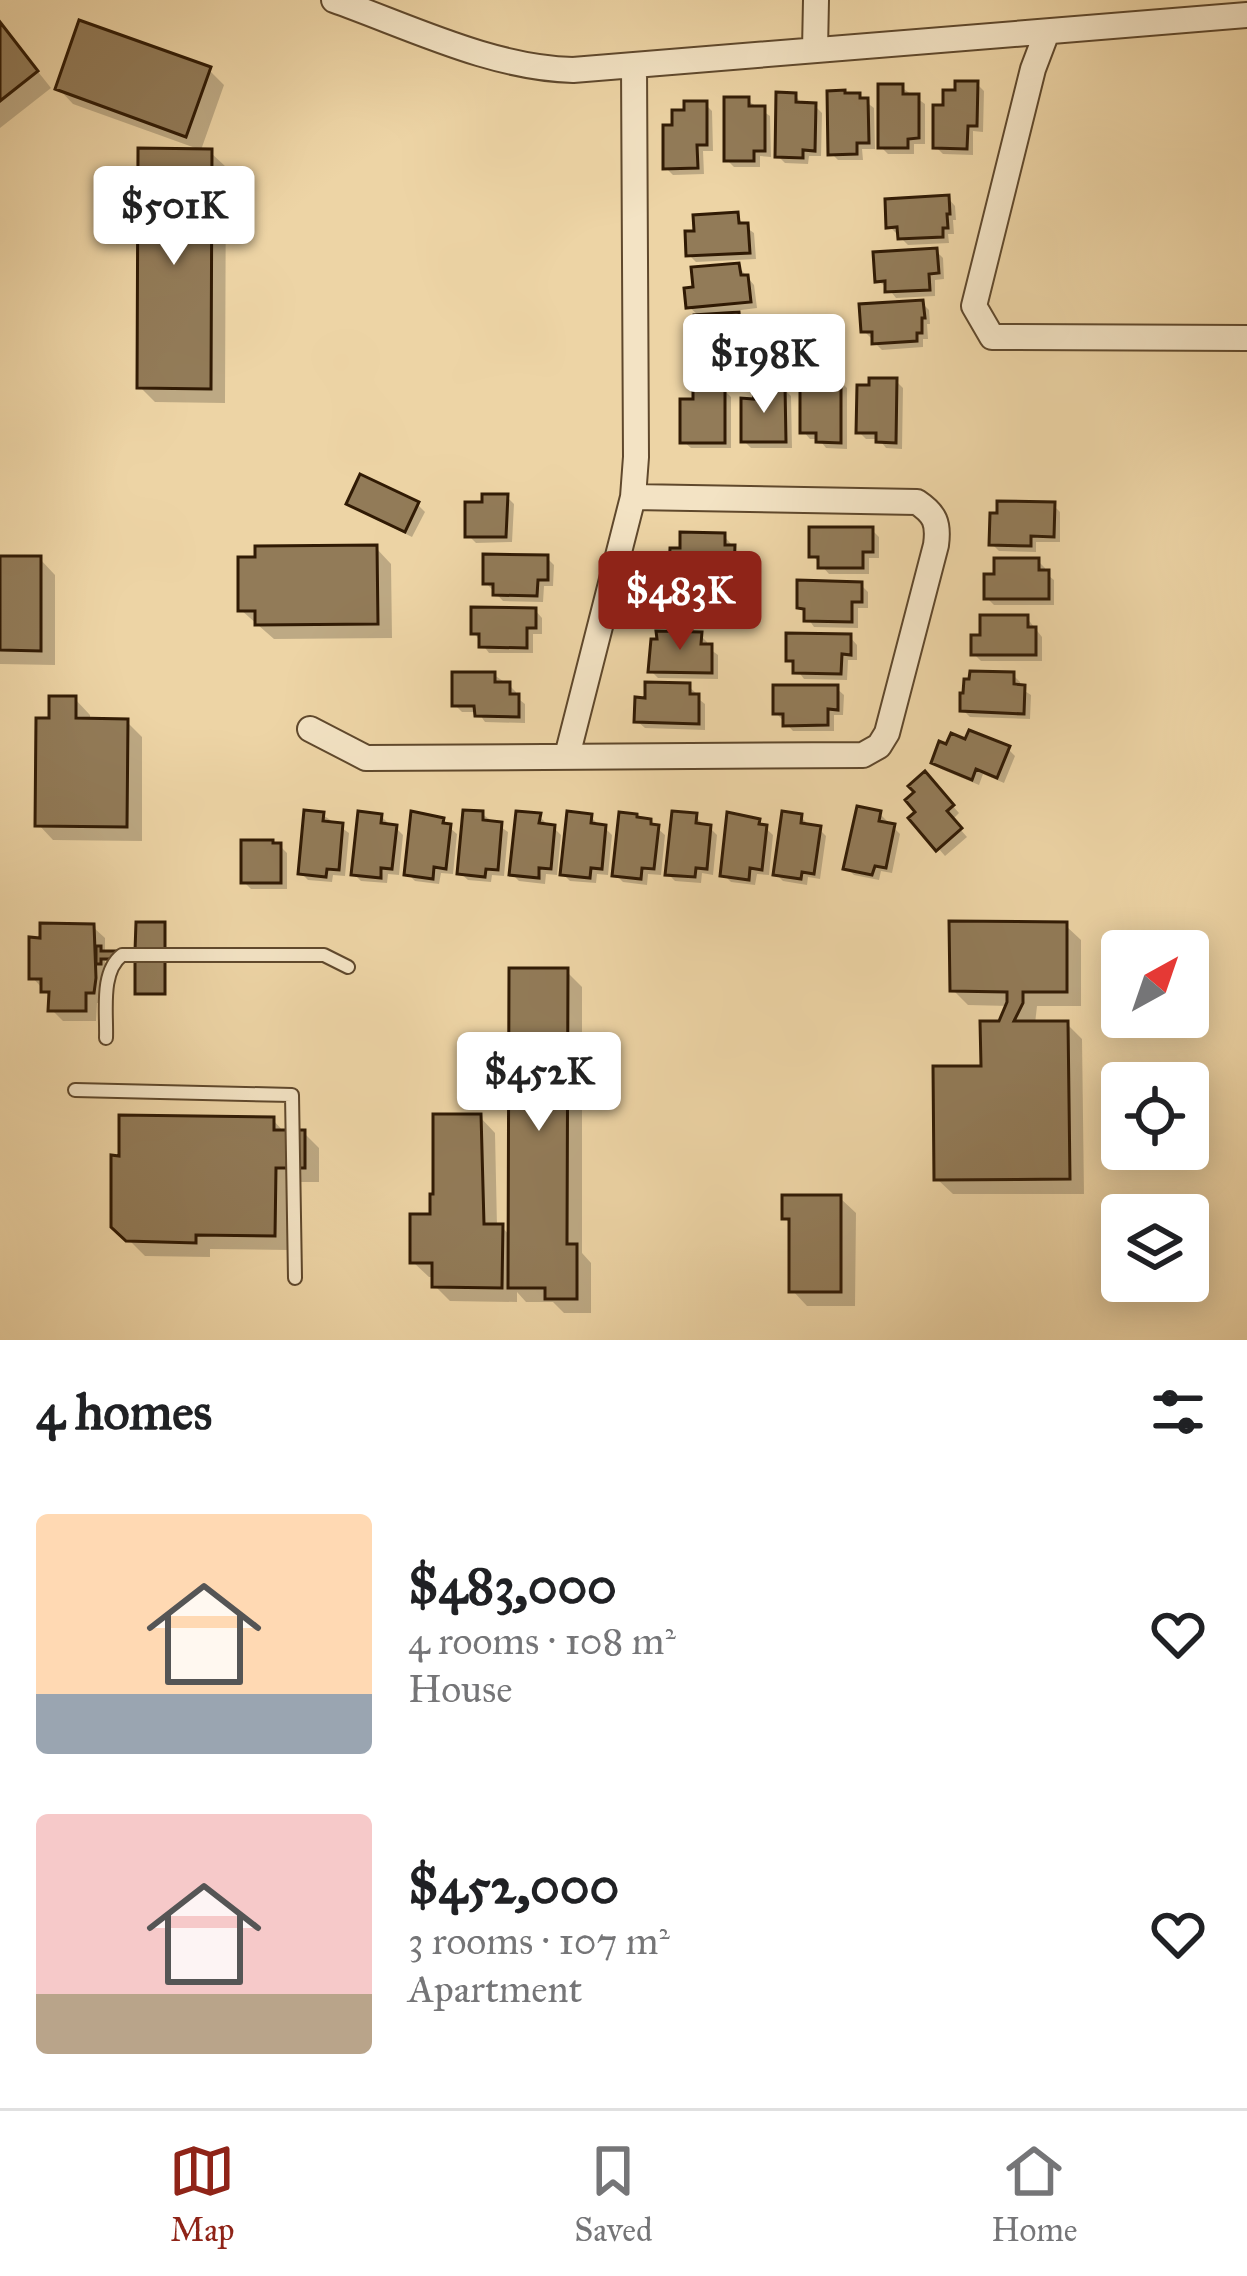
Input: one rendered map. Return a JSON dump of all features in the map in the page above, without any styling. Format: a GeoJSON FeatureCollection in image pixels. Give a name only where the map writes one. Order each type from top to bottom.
{"type":"FeatureCollection","features":[{"type":"Feature","properties":{"kind":"street"},"geometry":{"type":"LineString","coordinates":[[334,0],[510,64],[573,70],[1247,15]]}},
{"type":"Feature","properties":{"kind":"street"},"geometry":{"type":"LineString","coordinates":[[815,50],[816,0]]}},
{"type":"Feature","properties":{"kind":"street"},"geometry":{"type":"LineString","coordinates":[[1047,32],[1033,69],[974,306],[992,337],[1247,338]]}},
{"type":"Feature","properties":{"kind":"street"},"geometry":{"type":"LineString","coordinates":[[567,756],[633,497],[634,65]]}},
{"type":"Feature","properties":{"kind":"street"},"geometry":{"type":"LineString","coordinates":[[310,729],[366,758],[863,755],[879,746],[887,733],[938,527],[932,512],[917,502],[633,497]]}},
{"type":"Feature","properties":{"kind":"lane"},"geometry":{"type":"LineString","coordinates":[[106,1038],[109,971],[122,955],[324,955],[348,967]]}},
{"type":"Feature","properties":{"kind":"lane"},"geometry":{"type":"LineString","coordinates":[[75,1090],[292,1095],[295,1278]]}},
{"type":"Feature","properties":{"kind":"building"},"geometry":{"type":"Polygon","coordinates":[[[79,20],[211,67],[186,137],[55,89],[79,20]]]}},
{"type":"Feature","properties":{"kind":"building"},"geometry":{"type":"Polygon","coordinates":[[[0,22],[38,71],[0,101],[0,22]]]}},
{"type":"Feature","properties":{"kind":"building"},"geometry":{"type":"Polygon","coordinates":[[[955,81],[978,81],[977,126],[968,126],[967,149],[933,148],[933,105],[943,105],[943,90],[955,90],[955,81]]]}},
{"type":"Feature","properties":{"kind":"building"},"geometry":{"type":"Polygon","coordinates":[[[878,84],[903,84],[903,94],[919,94],[919,138],[908,139],[908,148],[878,148],[878,84]]]}},
{"type":"Feature","properties":{"kind":"building"},"geometry":{"type":"Polygon","coordinates":[[[845,90],[868,98],[869,143],[857,143],[857,154],[828,155],[827,91],[845,90]]]}},
{"type":"Feature","properties":{"kind":"building"},"geometry":{"type":"Polygon","coordinates":[[[776,92],[796,93],[796,102],[816,103],[815,151],[803,150],[803,158],[775,157],[776,92]]]}},
{"type":"Feature","properties":{"kind":"building"},"geometry":{"type":"Polygon","coordinates":[[[724,97],[749,97],[749,106],[765,106],[765,151],[754,151],[754,161],[724,161],[724,97]]]}},
{"type":"Feature","properties":{"kind":"building"},"geometry":{"type":"Polygon","coordinates":[[[684,101],[707,101],[707,145],[697,145],[698,168],[663,169],[663,125],[672,125],[672,110],[684,110],[684,101]]]}},
{"type":"Feature","properties":{"kind":"building"},"geometry":{"type":"Polygon","coordinates":[[[138,148],[212,149],[211,389],[137,388],[138,148]]]}},
{"type":"Feature","properties":{"kind":"building"},"geometry":{"type":"Polygon","coordinates":[[[949,195],[948,228],[943,228],[943,237],[898,239],[897,227],[886,228],[885,199],[949,195]]]}},
{"type":"Feature","properties":{"kind":"building"},"geometry":{"type":"Polygon","coordinates":[[[738,212],[739,223],[748,223],[750,253],[686,256],[685,231],[694,231],[693,215],[738,212]]]}},
{"type":"Feature","properties":{"kind":"building"},"geometry":{"type":"Polygon","coordinates":[[[937,248],[939,273],[929,274],[930,290],[885,292],[885,281],[875,282],[873,252],[937,248]]]}},
{"type":"Feature","properties":{"kind":"building"},"geometry":{"type":"Polygon","coordinates":[[[739,263],[741,275],[748,275],[751,302],[686,308],[684,288],[693,287],[691,267],[739,263]]]}},
{"type":"Feature","properties":{"kind":"building"},"geometry":{"type":"Polygon","coordinates":[[[923,300],[925,318],[917,341],[872,344],[872,332],[861,332],[859,304],[923,300]]]}},
{"type":"Feature","properties":{"kind":"building"},"geometry":{"type":"Polygon","coordinates":[[[739,312],[740,324],[751,323],[753,352],[689,357],[689,324],[694,324],[694,315],[739,312]]]}},
{"type":"Feature","properties":{"kind":"building"},"geometry":{"type":"Polygon","coordinates":[[[811,378],[841,378],[841,443],[816,442],[816,433],[800,433],[800,388],[811,388],[811,378]]]}},
{"type":"Feature","properties":{"kind":"building"},"geometry":{"type":"Polygon","coordinates":[[[869,378],[897,378],[896,443],[876,442],[876,433],[856,433],[857,385],[869,385],[869,378]]]}},
{"type":"Feature","properties":{"kind":"building"},"geometry":{"type":"Polygon","coordinates":[[[753,386],[785,386],[786,442],[741,442],[741,398],[754,399],[753,386]]]}},
{"type":"Feature","properties":{"kind":"building"},"geometry":{"type":"Polygon","coordinates":[[[693,387],[725,387],[725,443],[680,443],[680,399],[693,399],[693,387]]]}},
{"type":"Feature","properties":{"kind":"building"},"geometry":{"type":"Polygon","coordinates":[[[360,474],[419,502],[405,532],[346,504],[360,474]]]}},
{"type":"Feature","properties":{"kind":"building"},"geometry":{"type":"Polygon","coordinates":[[[482,494],[508,494],[506,537],[465,537],[465,502],[482,502],[482,494]]]}},
{"type":"Feature","properties":{"kind":"building"},"geometry":{"type":"Polygon","coordinates":[[[997,501],[1055,502],[1054,537],[1031,536],[1031,546],[989,545],[990,513],[997,513],[997,501]]]}},
{"type":"Feature","properties":{"kind":"building"},"geometry":{"type":"Polygon","coordinates":[[[809,527],[873,527],[873,552],[863,552],[863,568],[818,568],[818,557],[809,557],[809,527]]]}},
{"type":"Feature","properties":{"kind":"building"},"geometry":{"type":"Polygon","coordinates":[[[680,532],[725,533],[725,545],[735,545],[734,574],[669,573],[670,548],[680,548],[680,532]]]}},
{"type":"Feature","properties":{"kind":"building"},"geometry":{"type":"Polygon","coordinates":[[[377,545],[378,624],[255,625],[255,611],[238,611],[238,557],[255,557],[255,546],[377,545]]]}},
{"type":"Feature","properties":{"kind":"building"},"geometry":{"type":"Polygon","coordinates":[[[483,554],[548,555],[548,580],[538,580],[537,596],[493,595],[493,584],[483,584],[483,554]]]}},
{"type":"Feature","properties":{"kind":"building"},"geometry":{"type":"Polygon","coordinates":[[[0,556],[41,556],[41,651],[0,650],[0,556]]]}},
{"type":"Feature","properties":{"kind":"building"},"geometry":{"type":"Polygon","coordinates":[[[994,558],[1039,558],[1039,570],[1049,570],[1049,599],[984,599],[984,574],[994,574],[994,558]]]}},
{"type":"Feature","properties":{"kind":"building"},"geometry":{"type":"Polygon","coordinates":[[[797,580],[862,582],[862,602],[852,602],[852,622],[804,621],[804,609],[797,608],[797,580]]]}},
{"type":"Feature","properties":{"kind":"building"},"geometry":{"type":"Polygon","coordinates":[[[666,582],[715,582],[715,594],[722,594],[722,622],[657,622],[657,601],[666,601],[666,582]]]}},
{"type":"Feature","properties":{"kind":"building"},"geometry":{"type":"Polygon","coordinates":[[[471,607],[536,608],[536,628],[527,628],[527,648],[479,647],[479,634],[471,634],[471,607]]]}},
{"type":"Feature","properties":{"kind":"building"},"geometry":{"type":"Polygon","coordinates":[[[980,615],[1028,615],[1028,627],[1036,627],[1036,655],[971,655],[971,635],[980,635],[980,615]]]}},
{"type":"Feature","properties":{"kind":"building"},"geometry":{"type":"Polygon","coordinates":[[[656,631],[702,632],[701,644],[712,644],[712,673],[648,672],[656,631]]]}},
{"type":"Feature","properties":{"kind":"building"},"geometry":{"type":"Polygon","coordinates":[[[786,633],[851,634],[851,655],[842,654],[841,674],[793,673],[793,661],[786,661],[786,633]]]}},
{"type":"Feature","properties":{"kind":"building"},"geometry":{"type":"Polygon","coordinates":[[[970,671],[1014,672],[1014,684],[1025,685],[1024,714],[960,711],[960,693],[970,671]]]}},
{"type":"Feature","properties":{"kind":"building"},"geometry":{"type":"Polygon","coordinates":[[[452,672],[495,672],[495,682],[510,682],[510,694],[519,694],[519,717],[475,716],[474,706],[452,706],[452,672]]]}},
{"type":"Feature","properties":{"kind":"building"},"geometry":{"type":"Polygon","coordinates":[[[645,682],[690,683],[690,694],[699,694],[699,724],[634,722],[635,697],[645,698],[645,682]]]}},
{"type":"Feature","properties":{"kind":"building"},"geometry":{"type":"Polygon","coordinates":[[[773,685],[838,685],[838,710],[828,709],[828,725],[783,726],[783,714],[773,714],[773,685]]]}},
{"type":"Feature","properties":{"kind":"building"},"geometry":{"type":"Polygon","coordinates":[[[49,696],[76,696],[76,718],[128,719],[127,827],[35,826],[36,718],[49,718],[49,696]]]}},
{"type":"Feature","properties":{"kind":"building"},"geometry":{"type":"Polygon","coordinates":[[[969,730],[1010,746],[997,778],[976,769],[972,780],[931,763],[939,741],[946,744],[951,733],[965,739],[969,730]]]}},
{"type":"Feature","properties":{"kind":"building"},"geometry":{"type":"Polygon","coordinates":[[[925,771],[954,805],[947,811],[962,828],[936,851],[908,818],[915,812],[905,800],[914,792],[908,786],[925,771]]]}},
{"type":"Feature","properties":{"kind":"building"},"geometry":{"type":"Polygon","coordinates":[[[857,806],[881,811],[879,821],[895,824],[886,868],[875,866],[872,875],[843,869],[857,806]]]}},
{"type":"Feature","properties":{"kind":"building"},"geometry":{"type":"Polygon","coordinates":[[[304,810],[324,812],[323,821],[343,823],[339,870],[327,869],[326,877],[298,874],[304,810]]]}},
{"type":"Feature","properties":{"kind":"building"},"geometry":{"type":"Polygon","coordinates":[[[463,810],[483,811],[483,820],[502,822],[498,870],[486,869],[485,877],[457,874],[463,810]]]}},
{"type":"Feature","properties":{"kind":"building"},"geometry":{"type":"Polygon","coordinates":[[[358,811],[382,814],[381,823],[397,825],[392,869],[381,868],[381,878],[351,875],[358,811]]]}},
{"type":"Feature","properties":{"kind":"building"},"geometry":{"type":"Polygon","coordinates":[[[411,811],[451,824],[446,869],[434,867],[433,879],[404,875],[411,811]]]}},
{"type":"Feature","properties":{"kind":"building"},"geometry":{"type":"Polygon","coordinates":[[[516,811],[541,813],[539,823],[555,825],[551,869],[539,868],[539,878],[509,875],[516,811]]]}},
{"type":"Feature","properties":{"kind":"building"},"geometry":{"type":"Polygon","coordinates":[[[567,811],[592,814],[591,823],[606,825],[602,869],[591,868],[590,878],[560,875],[567,811]]]}},
{"type":"Feature","properties":{"kind":"building"},"geometry":{"type":"Polygon","coordinates":[[[672,811],[697,813],[696,823],[711,825],[707,869],[696,868],[695,877],[665,875],[672,811]]]}},
{"type":"Feature","properties":{"kind":"building"},"geometry":{"type":"Polygon","coordinates":[[[782,811],[802,814],[801,823],[821,826],[814,874],[802,872],[801,879],[773,875],[782,811]]]}},
{"type":"Feature","properties":{"kind":"building"},"geometry":{"type":"Polygon","coordinates":[[[619,812],[637,814],[659,825],[654,869],[642,868],[641,879],[612,876],[619,812]]]}},
{"type":"Feature","properties":{"kind":"building"},"geometry":{"type":"Polygon","coordinates":[[[727,812],[767,825],[762,870],[750,868],[749,880],[720,876],[727,812]]]}},
{"type":"Feature","properties":{"kind":"building"},"geometry":{"type":"Polygon","coordinates":[[[241,840],[281,843],[281,883],[241,883],[241,840]]]}},
{"type":"Feature","properties":{"kind":"building"},"geometry":{"type":"Polygon","coordinates":[[[949,921],[1067,922],[1067,992],[1023,992],[1014,1021],[1068,1021],[1070,1179],[934,1180],[933,1066],[981,1066],[980,1021],[999,1021],[1007,1002],[1007,992],[950,991],[949,921]]]}},
{"type":"Feature","properties":{"kind":"building"},"geometry":{"type":"Polygon","coordinates":[[[136,922],[165,922],[165,994],[135,994],[135,959],[101,959],[96,964],[96,946],[101,951],[135,951],[136,922]]]}},
{"type":"Feature","properties":{"kind":"building"},"geometry":{"type":"Polygon","coordinates":[[[40,923],[94,924],[96,978],[94,993],[86,993],[86,1011],[48,1011],[49,992],[41,992],[41,979],[29,979],[29,937],[40,938],[40,923]]]}},
{"type":"Feature","properties":{"kind":"building"},"geometry":{"type":"Polygon","coordinates":[[[509,968],[568,968],[567,1244],[577,1244],[577,1299],[545,1299],[545,1288],[508,1288],[509,968]]]}},
{"type":"Feature","properties":{"kind":"building"},"geometry":{"type":"Polygon","coordinates":[[[433,1114],[481,1114],[484,1224],[503,1224],[502,1288],[432,1287],[432,1263],[410,1263],[410,1214],[430,1214],[433,1114]]]}},
{"type":"Feature","properties":{"kind":"building"},"geometry":{"type":"Polygon","coordinates":[[[119,1115],[274,1117],[274,1130],[305,1130],[305,1168],[276,1168],[275,1236],[196,1235],[196,1243],[126,1241],[111,1227],[111,1155],[119,1156],[119,1115]]]}},
{"type":"Feature","properties":{"kind":"building"},"geometry":{"type":"Polygon","coordinates":[[[782,1195],[841,1195],[841,1292],[789,1292],[789,1219],[782,1219],[782,1195]]]}}]}
